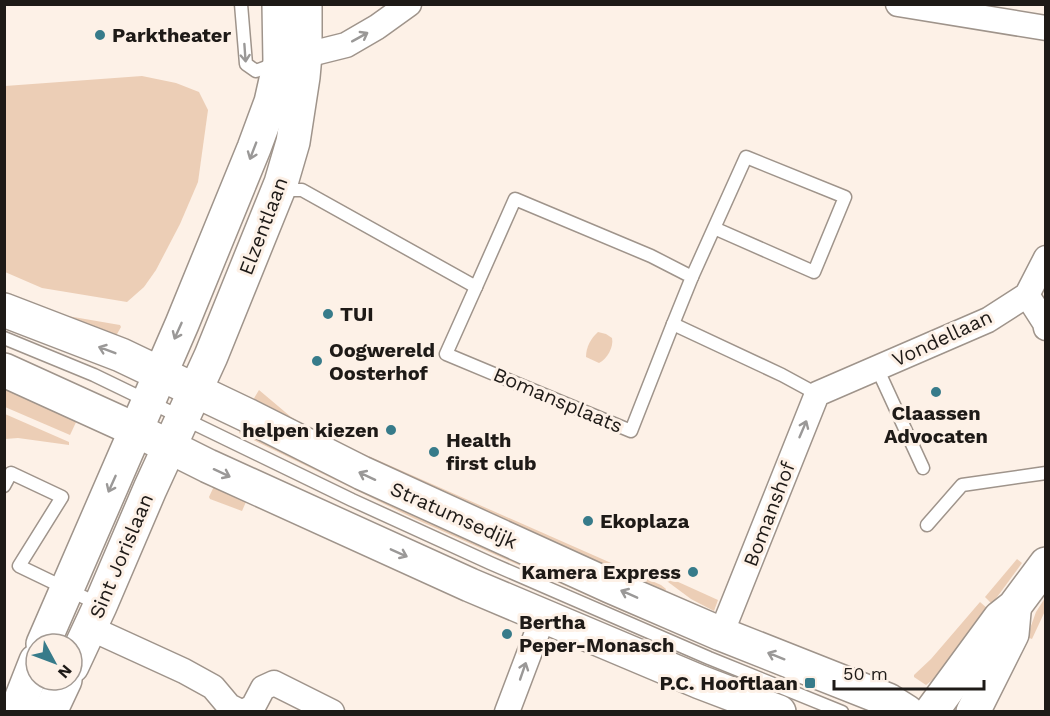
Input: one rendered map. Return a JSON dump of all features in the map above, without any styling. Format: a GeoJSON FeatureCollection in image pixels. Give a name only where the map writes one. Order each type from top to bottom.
{"type":"FeatureCollection","features":[{"type":"Feature","properties":{"kind":"street"},"geometry":{"type":"LineString","coordinates":[[292,58],[346,45],[377,27],[409,4]]}},
{"type":"Feature","properties":{"kind":"street"},"geometry":{"type":"LineString","coordinates":[[898,4],[1046,28]]}},
{"type":"Feature","properties":{"kind":"street","name":"Elzentlaan"},"geometry":{"type":"LineString","coordinates":[[148,402],[271,102],[292,58],[291,5]]}},
{"type":"Feature","properties":{"kind":"street","name":"Elzentlaan"},"geometry":{"type":"LineString","coordinates":[[183,418],[211,356],[278,190],[293,142],[303,77],[292,58]]}},
{"type":"Feature","properties":{"kind":"street"},"geometry":{"type":"LineString","coordinates":[[1046,258],[1027,295],[1046,328]]}},
{"type":"Feature","properties":{"kind":"street","name":"Vondellaan"},"geometry":{"type":"LineString","coordinates":[[818,394],[988,320],[1027,295]]}},
{"type":"Feature","properties":{"kind":"street","name":"Stratumsedijk"},"geometry":{"type":"LineString","coordinates":[[4,310],[121,355],[148,402],[183,418],[217,471],[543,617],[700,682],[778,711]]}},
{"type":"Feature","properties":{"kind":"street","name":"Stratumsedijk"},"geometry":{"type":"LineString","coordinates":[[4,370],[148,402],[183,418],[249,416],[362,474],[610,586],[722,634],[888,700],[907,711]]}},
{"type":"Feature","properties":{"kind":"street","name":"Bomanshof"},"geometry":{"type":"LineString","coordinates":[[722,634],[818,394]]}},
{"type":"Feature","properties":{"kind":"street","name":"Sint Jorislaan"},"geometry":{"type":"LineString","coordinates":[[48,632],[148,402]]}},
{"type":"Feature","properties":{"kind":"street","name":"Sint Jorislaan"},"geometry":{"type":"LineString","coordinates":[[84,640],[183,418]]}},
{"type":"Feature","properties":{"kind":"street"},"geometry":{"type":"LineString","coordinates":[[931,711],[1000,618],[1014,607],[1046,564]]}},
{"type":"Feature","properties":{"kind":"street"},"geometry":{"type":"LineString","coordinates":[[973,711],[1012,634],[1014,607]]}},
{"type":"Feature","properties":{"kind":"street"},"geometry":{"type":"LineString","coordinates":[[95,617],[213,687],[229,706],[242,711],[253,707],[263,688],[274,683],[332,711]]}},
{"type":"Feature","properties":{"kind":"street"},"geometry":{"type":"LineString","coordinates":[[507,711],[543,617]]}},
{"type":"Feature","properties":{"kind":"street"},"geometry":{"type":"LineString","coordinates":[[16,711],[24,691]]}},
{"type":"Feature","properties":{"kind":"street"},"geometry":{"type":"LineString","coordinates":[[50,711],[59,692]]}},
{"type":"Feature","properties":{"kind":"lane"},"geometry":{"type":"LineString","coordinates":[[241,4],[246,64],[256,71],[292,58]]}},
{"type":"Feature","properties":{"kind":"lane","name":"Bomansplaats"},"geometry":{"type":"LineString","coordinates":[[692,277],[651,256],[515,199],[446,354],[631,431],[692,277],[714,228],[746,157],[844,197],[814,272],[714,228]]}},
{"type":"Feature","properties":{"kind":"lane"},"geometry":{"type":"LineString","coordinates":[[278,190],[302,190],[476,287]]}},
{"type":"Feature","properties":{"kind":"lane"},"geometry":{"type":"LineString","coordinates":[[673,324],[818,394]]}},
{"type":"Feature","properties":{"kind":"lane","name":"Stratumsedijk"},"geometry":{"type":"LineString","coordinates":[[4,338],[94,375],[148,402]]}},
{"type":"Feature","properties":{"kind":"lane"},"geometry":{"type":"LineString","coordinates":[[877,368],[923,468]]}},
{"type":"Feature","properties":{"kind":"lane","name":"Stratumsedijk"},"geometry":{"type":"LineString","coordinates":[[183,418],[352,500],[479,558],[709,658],[842,711]]}},
{"type":"Feature","properties":{"kind":"lane"},"geometry":{"type":"LineString","coordinates":[[4,486],[11,473],[62,497],[19,566],[66,589],[95,617]]}},
{"type":"Feature","properties":{"kind":"lane"},"geometry":{"type":"LineString","coordinates":[[927,525],[962,485],[1046,473]]}},
{"type":"Feature","properties":{"kind":"shaded area"},"geometry":{"type":"Polygon","coordinates":[[[142,76],[176,83],[199,92],[208,110],[198,182],[180,224],[156,270],[144,287],[127,302],[42,288],[5,272],[5,86],[142,76]]]}},
{"type":"Feature","properties":{"kind":"shaded area"},"geometry":{"type":"Polygon","coordinates":[[[56,314],[120,325],[121,327],[113,341],[56,314]]]}},
{"type":"Feature","properties":{"kind":"shaded area"},"geometry":{"type":"Polygon","coordinates":[[[598,332],[612,338],[609,352],[599,363],[586,357],[589,343],[598,332]]]}},
{"type":"Feature","properties":{"kind":"shaded area"},"geometry":{"type":"Polygon","coordinates":[[[5,383],[78,418],[70,435],[5,407],[5,383]]]}},
{"type":"Feature","properties":{"kind":"shaded area"},"geometry":{"type":"Polygon","coordinates":[[[259,390],[291,417],[320,434],[253,400],[259,390]]]}},
{"type":"Feature","properties":{"kind":"shaded area"},"geometry":{"type":"Polygon","coordinates":[[[5,414],[69,442],[69,445],[18,438],[5,439],[5,414]]]}},
{"type":"Feature","properties":{"kind":"shaded area"},"geometry":{"type":"Polygon","coordinates":[[[241,428],[792,671],[789,680],[622,611],[413,518],[239,433],[241,428]]]}},
{"type":"Feature","properties":{"kind":"shaded area"},"geometry":{"type":"Polygon","coordinates":[[[326,438],[661,585],[666,589],[662,598],[484,518],[326,438]]]}},
{"type":"Feature","properties":{"kind":"shaded area"},"geometry":{"type":"Polygon","coordinates":[[[216,482],[249,495],[242,511],[210,499],[216,482]]]}},
{"type":"Feature","properties":{"kind":"shaded area"},"geometry":{"type":"Polygon","coordinates":[[[1017,559],[1022,563],[992,604],[985,597],[1017,559]]]}},
{"type":"Feature","properties":{"kind":"shaded area"},"geometry":{"type":"Polygon","coordinates":[[[665,576],[718,600],[714,611],[691,599],[664,579],[665,576]]]}},
{"type":"Feature","properties":{"kind":"shaded area"},"geometry":{"type":"Polygon","coordinates":[[[1045,598],[1045,611],[1032,639],[1027,637],[1036,612],[1045,598]]]}},
{"type":"Feature","properties":{"kind":"shaded area"},"geometry":{"type":"Polygon","coordinates":[[[980,602],[988,609],[938,676],[926,685],[914,677],[914,675],[931,659],[980,602]]]}},
{"type":"Feature","properties":{"kind":"place","name":"Parktheater"},"geometry":{"type":"Point","coordinates":[100,35]}},
{"type":"Feature","properties":{"kind":"place","name":"TUI"},"geometry":{"type":"Point","coordinates":[328,314]}},
{"type":"Feature","properties":{"kind":"place","name":"Oogwereld Oosterhof"},"geometry":{"type":"Point","coordinates":[317,361]}},
{"type":"Feature","properties":{"kind":"place","name":"Claassen Advocaten"},"geometry":{"type":"Point","coordinates":[936,392]}},
{"type":"Feature","properties":{"kind":"place","name":"helpen kiezen"},"geometry":{"type":"Point","coordinates":[391,430]}},
{"type":"Feature","properties":{"kind":"place","name":"Health first club"},"geometry":{"type":"Point","coordinates":[434,452]}},
{"type":"Feature","properties":{"kind":"place","name":"Ekoplaza"},"geometry":{"type":"Point","coordinates":[588,521]}},
{"type":"Feature","properties":{"kind":"place","name":"Kamera Express"},"geometry":{"type":"Point","coordinates":[693,572]}},
{"type":"Feature","properties":{"kind":"place","name":"Bertha Peper-Monasch"},"geometry":{"type":"Point","coordinates":[507,634]}},
{"type":"Feature","properties":{"kind":"place","name":"P.C. Hooftlaan"},"geometry":{"type":"Point","coordinates":[810,683]}}]}
